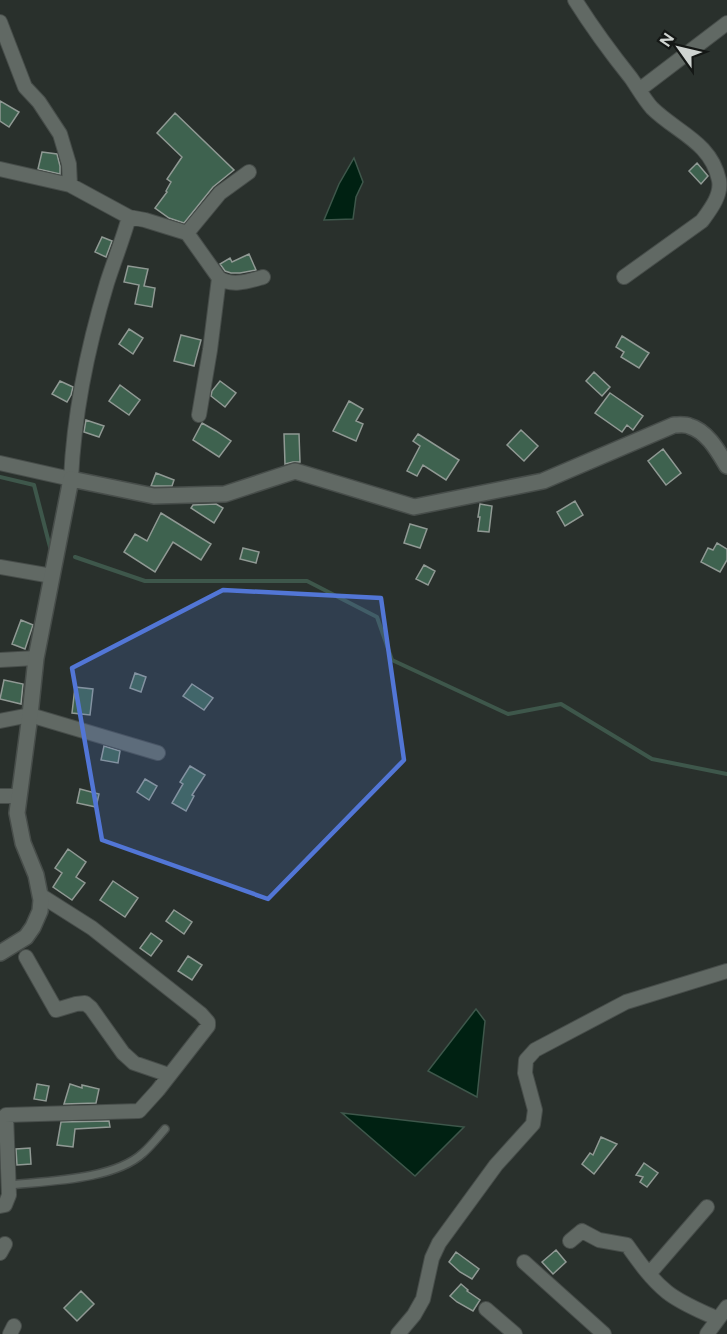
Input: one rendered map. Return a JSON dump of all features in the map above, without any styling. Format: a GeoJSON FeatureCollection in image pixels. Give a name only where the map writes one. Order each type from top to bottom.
{"type":"FeatureCollection","features":[{"type":"Feature","properties":{"kind":"street"},"geometry":{"type":"LineString","coordinates":[[575,0],[653,108],[705,151],[723,189],[702,221],[624,277]]}},
{"type":"Feature","properties":{"kind":"street"},"geometry":{"type":"LineString","coordinates":[[0,22],[6,57],[60,134],[69,164],[70,185]]}},
{"type":"Feature","properties":{"kind":"street"},"geometry":{"type":"LineString","coordinates":[[639,90],[727,23]]}},
{"type":"Feature","properties":{"kind":"street"},"geometry":{"type":"LineString","coordinates":[[0,169],[70,185],[129,217],[187,233],[225,283],[263,278]]}},
{"type":"Feature","properties":{"kind":"street"},"geometry":{"type":"LineString","coordinates":[[187,233],[220,193],[249,171]]}},
{"type":"Feature","properties":{"kind":"street"},"geometry":{"type":"LineString","coordinates":[[0,953],[26,937],[40,911],[41,900],[36,875],[23,843],[16,813],[36,658],[70,479],[77,411],[95,330],[129,217]]}},
{"type":"Feature","properties":{"kind":"street"},"geometry":{"type":"LineString","coordinates":[[199,415],[219,278]]}},
{"type":"Feature","properties":{"kind":"street"},"geometry":{"type":"LineString","coordinates":[[0,464],[154,496],[225,494],[295,471],[414,507],[543,481],[674,425],[688,425],[704,433],[727,466]]}},
{"type":"Feature","properties":{"kind":"street"},"geometry":{"type":"LineString","coordinates":[[0,567],[52,576]]}},
{"type":"Feature","properties":{"kind":"street"},"geometry":{"type":"LineString","coordinates":[[0,660],[36,658]]}},
{"type":"Feature","properties":{"kind":"street"},"geometry":{"type":"LineString","coordinates":[[0,721],[30,715],[158,753]]}},
{"type":"Feature","properties":{"kind":"street"},"geometry":{"type":"LineString","coordinates":[[0,796],[19,796]]}},
{"type":"Feature","properties":{"kind":"street"},"geometry":{"type":"LineString","coordinates":[[0,1206],[5,1204],[9,1195],[6,1115],[139,1111],[208,1026],[208,1022],[201,1014],[92,928],[40,895]]}},
{"type":"Feature","properties":{"kind":"street"},"geometry":{"type":"LineString","coordinates":[[26,957],[56,1010],[75,1004],[85,1004],[91,1008],[123,1053],[134,1063],[170,1075]]}},
{"type":"Feature","properties":{"kind":"street"},"geometry":{"type":"LineString","coordinates":[[398,1334],[414,1315],[423,1299],[432,1258],[439,1243],[496,1165],[533,1124],[535,1110],[525,1073],[526,1060],[529,1055],[626,1002],[727,970]]}},
{"type":"Feature","properties":{"kind":"street"},"geometry":{"type":"LineString","coordinates":[[649,1274],[706,1208]]}},
{"type":"Feature","properties":{"kind":"street"},"geometry":{"type":"LineString","coordinates":[[570,1241],[582,1231],[599,1240],[627,1245],[649,1274],[667,1292],[718,1319]]}},
{"type":"Feature","properties":{"kind":"street"},"geometry":{"type":"LineString","coordinates":[[524,1262],[604,1334]]}},
{"type":"Feature","properties":{"kind":"street"},"geometry":{"type":"LineString","coordinates":[[707,1334],[727,1307]]}},
{"type":"Feature","properties":{"kind":"street"},"geometry":{"type":"LineString","coordinates":[[486,1309],[515,1334]]}},
{"type":"Feature","properties":{"kind":"lane"},"geometry":{"type":"LineString","coordinates":[[9,1185],[86,1177],[123,1165],[142,1154],[165,1129]]}},
{"type":"Feature","properties":{"kind":"highlighted area"},"geometry":{"type":"Polygon","coordinates":[[[223,590],[381,598],[404,760],[268,899],[102,840],[72,668],[223,590]]]}},
{"type":"Feature","properties":{"kind":"shaded area"},"geometry":{"type":"Polygon","coordinates":[[[354,158],[363,182],[356,197],[353,219],[324,220],[339,184],[354,158]]]}},
{"type":"Feature","properties":{"kind":"shaded area"},"geometry":{"type":"Polygon","coordinates":[[[476,1009],[485,1021],[477,1097],[428,1071],[476,1009]]]}},
{"type":"Feature","properties":{"kind":"shaded area"},"geometry":{"type":"Polygon","coordinates":[[[342,1113],[464,1127],[415,1176],[342,1113]]]}},
{"type":"Feature","properties":{"kind":"building"},"geometry":{"type":"Polygon","coordinates":[[[0,101],[19,112],[9,127],[0,121],[0,101]]]}},
{"type":"Feature","properties":{"kind":"building"},"geometry":{"type":"Polygon","coordinates":[[[175,113],[234,170],[213,187],[184,223],[169,218],[155,208],[167,192],[171,182],[167,179],[182,157],[157,133],[175,113]]]}},
{"type":"Feature","properties":{"kind":"building"},"geometry":{"type":"Polygon","coordinates":[[[42,152],[57,154],[60,174],[38,169],[42,152]]]}},
{"type":"Feature","properties":{"kind":"building"},"geometry":{"type":"Polygon","coordinates":[[[697,163],[708,176],[701,184],[689,171],[697,163]]]}},
{"type":"Feature","properties":{"kind":"building"},"geometry":{"type":"Polygon","coordinates":[[[102,237],[112,241],[106,257],[95,252],[102,237]]]}},
{"type":"Feature","properties":{"kind":"building"},"geometry":{"type":"Polygon","coordinates":[[[249,254],[256,270],[231,273],[225,271],[220,264],[230,258],[232,262],[249,254]]]}},
{"type":"Feature","properties":{"kind":"building"},"geometry":{"type":"Polygon","coordinates":[[[128,266],[148,269],[144,286],[155,288],[152,307],[135,304],[139,285],[124,282],[128,266]]]}},
{"type":"Feature","properties":{"kind":"building"},"geometry":{"type":"Polygon","coordinates":[[[129,329],[143,338],[133,354],[119,344],[129,329]]]}},
{"type":"Feature","properties":{"kind":"building"},"geometry":{"type":"Polygon","coordinates":[[[181,335],[201,340],[194,366],[174,361],[181,335]]]}},
{"type":"Feature","properties":{"kind":"building"},"geometry":{"type":"Polygon","coordinates":[[[622,336],[649,353],[639,368],[621,357],[624,352],[616,347],[622,336]]]}},
{"type":"Feature","properties":{"kind":"building"},"geometry":{"type":"Polygon","coordinates":[[[594,372],[610,387],[602,396],[586,381],[594,372]]]}},
{"type":"Feature","properties":{"kind":"building"},"geometry":{"type":"Polygon","coordinates":[[[60,381],[73,387],[67,402],[52,394],[60,381]]]}},
{"type":"Feature","properties":{"kind":"building"},"geometry":{"type":"Polygon","coordinates":[[[220,381],[236,393],[225,407],[211,396],[220,381]]]}},
{"type":"Feature","properties":{"kind":"building"},"geometry":{"type":"Polygon","coordinates":[[[120,385],[140,400],[129,415],[109,401],[120,385]]]}},
{"type":"Feature","properties":{"kind":"building"},"geometry":{"type":"Polygon","coordinates":[[[610,393],[643,416],[633,430],[627,425],[622,432],[595,413],[610,393]]]}},
{"type":"Feature","properties":{"kind":"building"},"geometry":{"type":"Polygon","coordinates":[[[349,401],[363,409],[356,421],[363,424],[356,441],[333,431],[349,401]]]}},
{"type":"Feature","properties":{"kind":"building"},"geometry":{"type":"Polygon","coordinates":[[[86,420],[104,426],[99,437],[84,432],[86,420]]]}},
{"type":"Feature","properties":{"kind":"building"},"geometry":{"type":"Polygon","coordinates":[[[202,423],[231,441],[219,457],[193,440],[202,423]]]}},
{"type":"Feature","properties":{"kind":"building"},"geometry":{"type":"Polygon","coordinates":[[[521,430],[538,446],[524,461],[507,445],[521,430]]]}},
{"type":"Feature","properties":{"kind":"building"},"geometry":{"type":"Polygon","coordinates":[[[284,434],[299,434],[300,462],[285,464],[284,434]]]}},
{"type":"Feature","properties":{"kind":"building"},"geometry":{"type":"Polygon","coordinates":[[[418,434],[459,460],[446,480],[423,465],[417,476],[407,471],[420,446],[413,441],[418,434]]]}},
{"type":"Feature","properties":{"kind":"building"},"geometry":{"type":"Polygon","coordinates":[[[663,449],[681,473],[666,485],[648,461],[663,449]]]}},
{"type":"Feature","properties":{"kind":"building"},"geometry":{"type":"Polygon","coordinates":[[[156,473],[174,480],[172,486],[151,486],[156,473]]]}},
{"type":"Feature","properties":{"kind":"building"},"geometry":{"type":"Polygon","coordinates":[[[575,501],[583,515],[565,526],[557,512],[575,501]]]}},
{"type":"Feature","properties":{"kind":"building"},"geometry":{"type":"Polygon","coordinates":[[[216,504],[223,508],[214,523],[191,508],[193,505],[216,504]]]}},
{"type":"Feature","properties":{"kind":"building"},"geometry":{"type":"Polygon","coordinates":[[[480,504],[492,506],[489,532],[478,531],[480,504]]]}},
{"type":"Feature","properties":{"kind":"building"},"geometry":{"type":"Polygon","coordinates":[[[161,513],[211,544],[201,560],[173,542],[155,572],[124,552],[135,534],[147,541],[161,513]]]}},
{"type":"Feature","properties":{"kind":"building"},"geometry":{"type":"Polygon","coordinates":[[[410,524],[427,529],[420,548],[404,543],[410,524]]]}},
{"type":"Feature","properties":{"kind":"building"},"geometry":{"type":"Polygon","coordinates":[[[717,543],[727,549],[727,560],[720,572],[701,562],[708,548],[713,550],[717,543]]]}},
{"type":"Feature","properties":{"kind":"building"},"geometry":{"type":"Polygon","coordinates":[[[243,548],[259,552],[256,563],[240,559],[243,548]]]}},
{"type":"Feature","properties":{"kind":"building"},"geometry":{"type":"Polygon","coordinates":[[[424,565],[435,571],[428,585],[416,579],[424,565]]]}},
{"type":"Feature","properties":{"kind":"building"},"geometry":{"type":"Polygon","coordinates":[[[21,620],[33,625],[25,649],[12,644],[21,620]]]}},
{"type":"Feature","properties":{"kind":"building"},"geometry":{"type":"Polygon","coordinates":[[[135,673],[146,677],[141,692],[130,688],[135,673]]]}},
{"type":"Feature","properties":{"kind":"building"},"geometry":{"type":"Polygon","coordinates":[[[4,680],[23,684],[21,704],[0,699],[4,680]]]}},
{"type":"Feature","properties":{"kind":"building"},"geometry":{"type":"Polygon","coordinates":[[[192,684],[213,698],[204,710],[183,696],[192,684]]]}},
{"type":"Feature","properties":{"kind":"building"},"geometry":{"type":"Polygon","coordinates":[[[75,687],[93,689],[90,715],[72,713],[75,687]]]}},
{"type":"Feature","properties":{"kind":"building"},"geometry":{"type":"Polygon","coordinates":[[[104,746],[120,751],[118,763],[101,760],[104,746]]]}},
{"type":"Feature","properties":{"kind":"building"},"geometry":{"type":"Polygon","coordinates":[[[190,766],[205,775],[192,795],[194,796],[186,811],[172,803],[183,784],[180,782],[190,766]]]}},
{"type":"Feature","properties":{"kind":"building"},"geometry":{"type":"Polygon","coordinates":[[[145,779],[157,786],[149,800],[137,792],[145,779]]]}},
{"type":"Feature","properties":{"kind":"building"},"geometry":{"type":"Polygon","coordinates":[[[80,789],[99,794],[96,807],[77,803],[80,789]]]}},
{"type":"Feature","properties":{"kind":"building"},"geometry":{"type":"Polygon","coordinates":[[[68,849],[86,862],[76,877],[85,883],[72,900],[53,887],[62,873],[55,868],[68,849]]]}},
{"type":"Feature","properties":{"kind":"building"},"geometry":{"type":"Polygon","coordinates":[[[113,881],[138,898],[125,917],[100,900],[113,881]]]}},
{"type":"Feature","properties":{"kind":"building"},"geometry":{"type":"Polygon","coordinates":[[[174,910],[192,922],[184,934],[166,921],[174,910]]]}},
{"type":"Feature","properties":{"kind":"building"},"geometry":{"type":"Polygon","coordinates":[[[151,933],[162,941],[151,956],[140,948],[151,933]]]}},
{"type":"Feature","properties":{"kind":"building"},"geometry":{"type":"Polygon","coordinates":[[[188,956],[202,965],[192,980],[178,971],[188,956]]]}},
{"type":"Feature","properties":{"kind":"building"},"geometry":{"type":"Polygon","coordinates":[[[37,1084],[49,1086],[46,1101],[34,1099],[37,1084]]]}},
{"type":"Feature","properties":{"kind":"building"},"geometry":{"type":"Polygon","coordinates":[[[70,1084],[82,1088],[82,1085],[99,1089],[96,1103],[64,1104],[70,1084]]]}},
{"type":"Feature","properties":{"kind":"building"},"geometry":{"type":"Polygon","coordinates":[[[109,1121],[110,1127],[75,1129],[73,1147],[57,1145],[61,1122],[109,1121]]]}},
{"type":"Feature","properties":{"kind":"building"},"geometry":{"type":"Polygon","coordinates":[[[601,1137],[617,1144],[594,1174],[582,1164],[590,1153],[593,1155],[601,1137]]]}},
{"type":"Feature","properties":{"kind":"building"},"geometry":{"type":"Polygon","coordinates":[[[30,1148],[31,1164],[17,1165],[16,1149],[30,1148]]]}},
{"type":"Feature","properties":{"kind":"building"},"geometry":{"type":"Polygon","coordinates":[[[644,1163],[658,1173],[647,1187],[640,1182],[643,1177],[636,1175],[644,1163]]]}},
{"type":"Feature","properties":{"kind":"building"},"geometry":{"type":"Polygon","coordinates":[[[556,1250],[566,1262],[553,1274],[542,1262],[556,1250]]]}},
{"type":"Feature","properties":{"kind":"building"},"geometry":{"type":"Polygon","coordinates":[[[456,1252],[479,1269],[472,1279],[449,1262],[456,1252]]]}},
{"type":"Feature","properties":{"kind":"building"},"geometry":{"type":"Polygon","coordinates":[[[461,1284],[480,1300],[473,1311],[450,1296],[461,1284]]]}},
{"type":"Feature","properties":{"kind":"building"},"geometry":{"type":"Polygon","coordinates":[[[81,1291],[94,1304],[77,1321],[64,1308],[81,1291]]]}},
{"type":"Feature","properties":{"kind":"waterway"},"geometry":{"type":"LineString","coordinates":[[0,477],[34,485],[50,547]]}},
{"type":"Feature","properties":{"kind":"waterway"},"geometry":{"type":"LineString","coordinates":[[75,557],[145,581],[307,581],[377,617],[392,660],[508,714],[561,704],[652,759],[727,774]]}}]}
